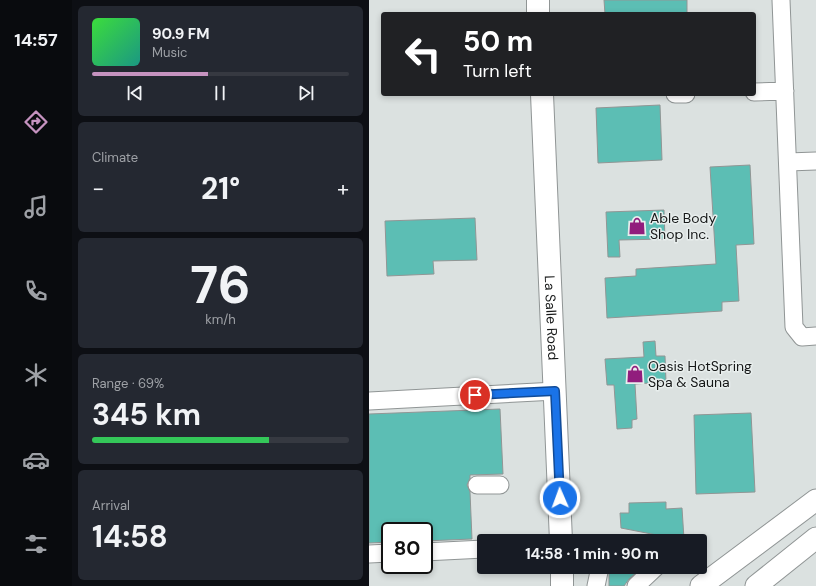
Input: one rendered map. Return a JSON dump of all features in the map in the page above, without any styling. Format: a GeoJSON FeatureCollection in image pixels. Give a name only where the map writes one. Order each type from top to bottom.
{"type":"FeatureCollection","features":[{"type":"Feature","properties":{"kind":"highway"},"geometry":{"type":"LineString","coordinates":[[538,0],[538,12]]}},
{"type":"Feature","properties":{"kind":"highway","name":"La Salle Road"},"geometry":{"type":"LineString","coordinates":[[541,96],[561,534]]}},
{"type":"Feature","properties":{"kind":"highway"},"geometry":{"type":"LineString","coordinates":[[562,574],[563,586]]}},
{"type":"Feature","properties":{"kind":"main road"},"geometry":{"type":"LineString","coordinates":[[701,586],[816,500]]}},
{"type":"Feature","properties":{"kind":"main road"},"geometry":{"type":"LineString","coordinates":[[756,586],[816,538]]}},
{"type":"Feature","properties":{"kind":"lane"},"geometry":{"type":"LineString","coordinates":[[781,0],[794,327],[802,336],[816,336]]}},
{"type":"Feature","properties":{"kind":"lane"},"geometry":{"type":"LineString","coordinates":[[756,92],[785,90]]}},
{"type":"Feature","properties":{"kind":"lane"},"geometry":{"type":"LineString","coordinates":[[788,162],[816,161]]}},
{"type":"Feature","properties":{"kind":"lane"},"geometry":{"type":"LineString","coordinates":[[369,401],[555,391]]}},
{"type":"Feature","properties":{"kind":"lane"},"geometry":{"type":"LineString","coordinates":[[477,485],[500,485]]}},
{"type":"Feature","properties":{"kind":"lane"},"geometry":{"type":"LineString","coordinates":[[433,552],[477,549]]}},
{"type":"Feature","properties":{"kind":"lane"},"geometry":{"type":"LineString","coordinates":[[369,554],[381,553]]}},
{"type":"Feature","properties":{"kind":"lane"},"geometry":{"type":"LineString","coordinates":[[596,586],[599,574]]}},
{"type":"Feature","properties":{"kind":"lane"},"geometry":{"type":"LineString","coordinates":[[636,586],[649,574]]}},
{"type":"Feature","properties":{"kind":"building"},"geometry":{"type":"Polygon","coordinates":[[[604,0],[687,0],[687,12],[605,12],[604,0]]]}},
{"type":"Feature","properties":{"kind":"building"},"geometry":{"type":"Polygon","coordinates":[[[660,105],[662,160],[598,163],[596,108],[660,105]]]}},
{"type":"Feature","properties":{"kind":"building"},"geometry":{"type":"Polygon","coordinates":[[[750,165],[754,244],[736,245],[739,301],[722,302],[722,311],[607,318],[605,278],[636,276],[636,269],[716,264],[710,167],[750,165]]]}},
{"type":"Feature","properties":{"kind":"building"},"geometry":{"type":"Polygon","coordinates":[[[664,210],[665,239],[619,240],[620,257],[608,257],[606,212],[664,210]]]}},
{"type":"Feature","properties":{"kind":"building"},"geometry":{"type":"Polygon","coordinates":[[[475,218],[477,260],[433,261],[434,274],[387,276],[385,221],[475,218]]]}},
{"type":"Feature","properties":{"kind":"building"},"geometry":{"type":"Polygon","coordinates":[[[655,341],[656,356],[665,356],[666,382],[635,384],[637,419],[632,420],[632,428],[617,429],[614,385],[607,385],[605,359],[644,357],[643,342],[655,341]]]}},
{"type":"Feature","properties":{"kind":"building"},"geometry":{"type":"Polygon","coordinates":[[[500,409],[503,474],[470,475],[467,485],[470,492],[472,539],[433,541],[433,522],[381,522],[381,542],[369,543],[369,414],[500,409]]]}},
{"type":"Feature","properties":{"kind":"building"},"geometry":{"type":"Polygon","coordinates":[[[751,413],[755,492],[696,494],[694,415],[751,413]]]}},
{"type":"Feature","properties":{"kind":"building"},"geometry":{"type":"Polygon","coordinates":[[[666,502],[666,509],[682,508],[684,534],[652,534],[621,528],[620,513],[629,513],[629,503],[666,502]]]}},
{"type":"Feature","properties":{"kind":"building"},"geometry":{"type":"Polygon","coordinates":[[[609,574],[635,574],[624,586],[609,586],[609,574]]]}},
{"type":"Feature","properties":{"kind":"place","name":"Able Body Shop Inc."},"geometry":{"type":"Point","coordinates":[637,226]}},
{"type":"Feature","properties":{"kind":"place","name":"Oasis HotSpring Spa & Sauna"},"geometry":{"type":"Point","coordinates":[635,374]}},
{"type":"Feature","properties":{"kind":"route"},"geometry":{"type":"LineString","coordinates":[[475,395],[555,391],[560,498]]}}]}
